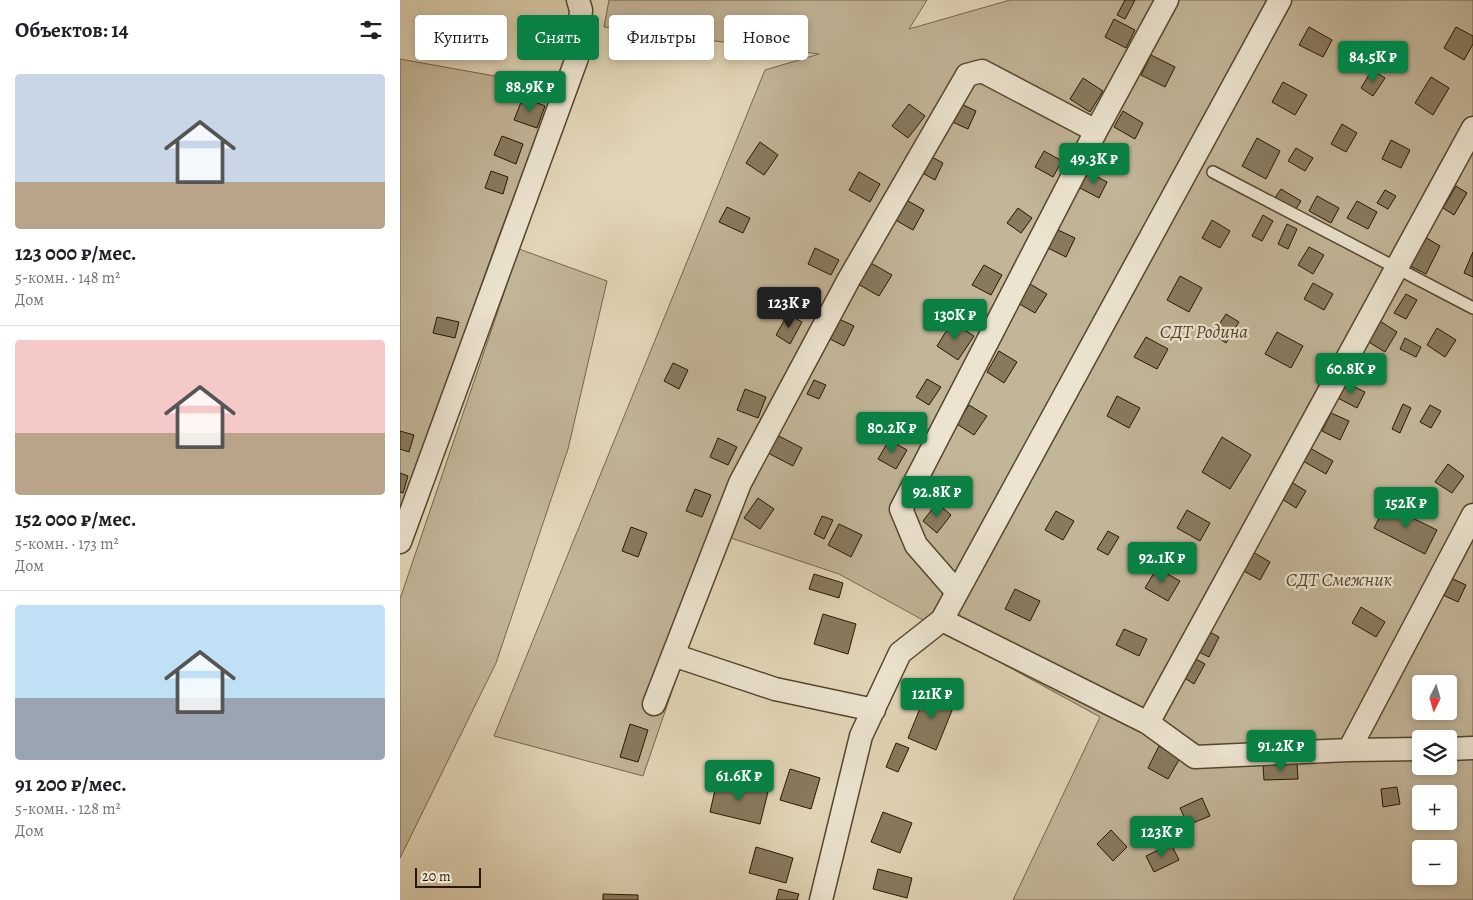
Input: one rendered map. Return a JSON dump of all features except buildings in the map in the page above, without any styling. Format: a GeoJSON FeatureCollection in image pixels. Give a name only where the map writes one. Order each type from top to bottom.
{"type":"FeatureCollection","features":[{"type":"Feature","properties":{"kind":"street"},"geometry":{"type":"LineString","coordinates":[[400,542],[577,58],[581,10],[578,0]]}},
{"type":"Feature","properties":{"kind":"street"},"geometry":{"type":"LineString","coordinates":[[957,592],[916,545],[901,509],[1096,131],[1167,0]]}},
{"type":"Feature","properties":{"kind":"street"},"geometry":{"type":"LineString","coordinates":[[821,900],[861,736],[900,653],[942,620],[1280,0]]}},
{"type":"Feature","properties":{"kind":"street"},"geometry":{"type":"LineString","coordinates":[[654,704],[740,483],[849,279],[968,75],[982,71],[1096,131]]}},
{"type":"Feature","properties":{"kind":"street"},"geometry":{"type":"LineString","coordinates":[[1148,723],[1473,128]]}},
{"type":"Feature","properties":{"kind":"street"},"geometry":{"type":"LineString","coordinates":[[1349,750],[1473,515]]}},
{"type":"Feature","properties":{"kind":"street"},"geometry":{"type":"LineString","coordinates":[[942,620],[1148,723],[1195,757],[1412,749]]}},
{"type":"Feature","properties":{"kind":"street"},"geometry":{"type":"LineString","coordinates":[[673,655],[775,689],[874,710]]}},
{"type":"Feature","properties":{"kind":"street"},"geometry":{"type":"LineString","coordinates":[[1457,749],[1473,748]]}},
{"type":"Feature","properties":{"kind":"lane"},"geometry":{"type":"LineString","coordinates":[[1213,172],[1473,308]]}},
{"type":"Feature","properties":{"kind":"green space"},"geometry":{"type":"Polygon","coordinates":[[[609,0],[927,0],[909,29],[1010,0],[1473,0],[1473,900],[1013,900],[1100,717],[839,574],[725,536],[643,776],[494,736],[765,70],[799,60],[808,60],[808,57],[819,54],[808,53],[808,15],[724,15],[724,42],[714,41],[714,15],[609,15],[609,28],[604,27],[609,0]]]}},
{"type":"Feature","properties":{"kind":"green space"},"geometry":{"type":"Polygon","coordinates":[[[400,59],[556,87],[498,238],[400,512],[400,59]]]}},
{"type":"Feature","properties":{"kind":"green space"},"geometry":{"type":"Polygon","coordinates":[[[519,249],[607,281],[568,449],[496,663],[400,858],[400,599],[519,249]]]}},
{"type":"Feature","properties":{"kind":"park label","name":"СДТ Родина"},"geometry":{"type":"Point","coordinates":[1204,331]}},
{"type":"Feature","properties":{"kind":"park label","name":"СДТ Смежник"},"geometry":{"type":"Point","coordinates":[1339,579]}}]}
